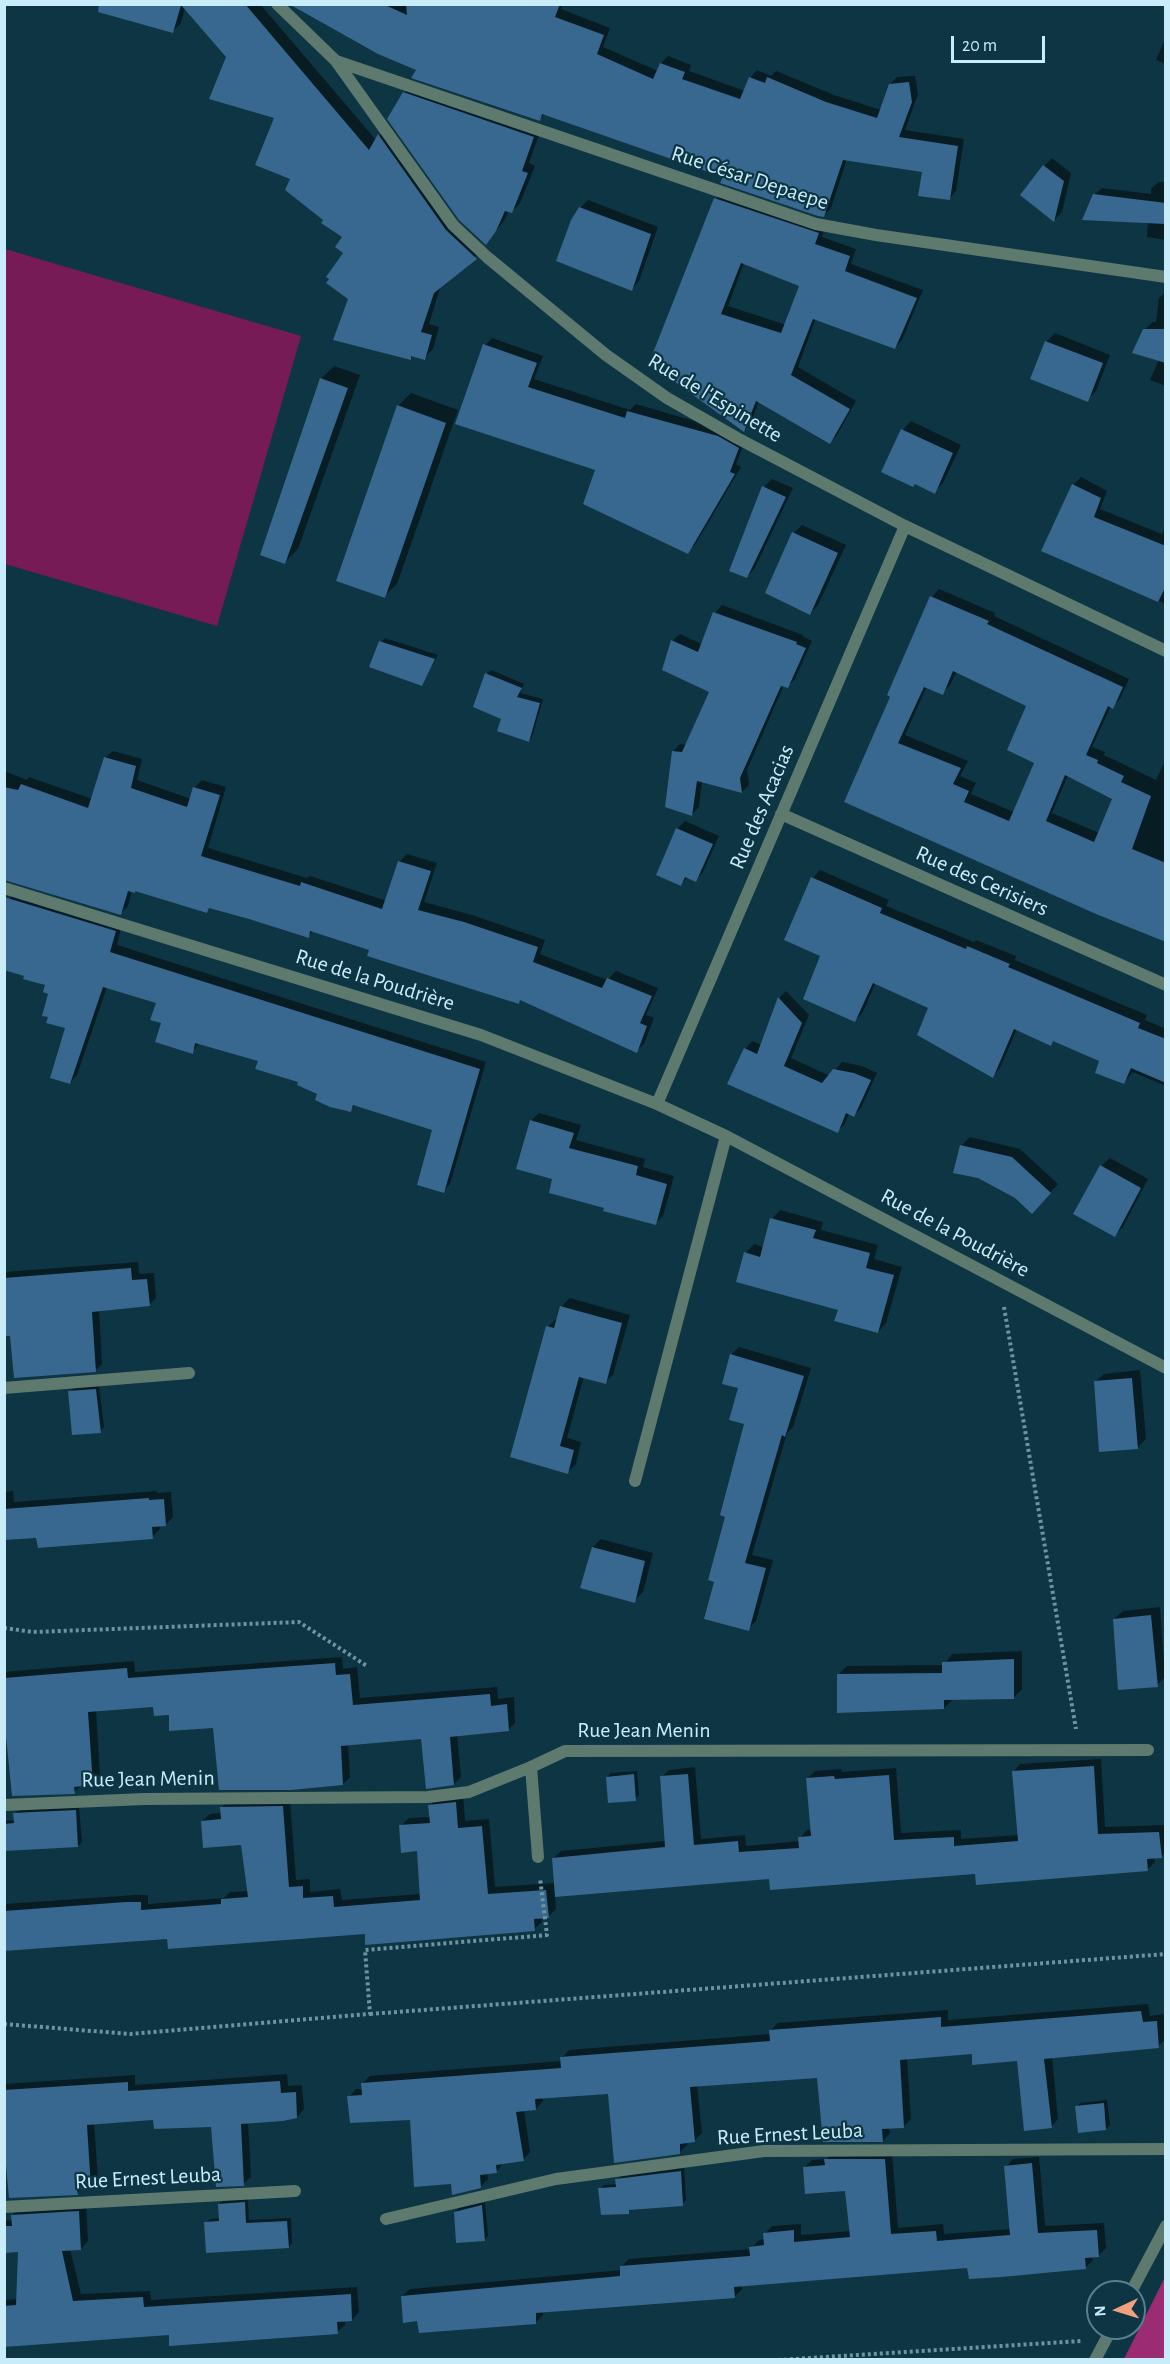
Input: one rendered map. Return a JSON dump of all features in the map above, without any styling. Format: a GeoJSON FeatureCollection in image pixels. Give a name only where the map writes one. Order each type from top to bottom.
{"type":"FeatureCollection","features":[{"type":"Feature","properties":{"kind":"street"},"geometry":{"type":"LineString","coordinates":[[277,4],[336,61]]}},
{"type":"Feature","properties":{"kind":"street","name":"Rue César Depaepe"},"geometry":{"type":"LineString","coordinates":[[336,61],[816,224],[876,235],[1166,277]]}},
{"type":"Feature","properties":{"kind":"street","name":"Rue de l'Espinette"},"geometry":{"type":"LineString","coordinates":[[336,61],[453,225],[487,257],[606,355],[667,399],[904,526],[1166,651]]}},
{"type":"Feature","properties":{"kind":"street","name":"Rue des Acacias"},"geometry":{"type":"LineString","coordinates":[[657,1104],[904,526]]}},
{"type":"Feature","properties":{"kind":"street","name":"Rue des Cerisiers"},"geometry":{"type":"LineString","coordinates":[[781,814],[1166,985]]}},
{"type":"Feature","properties":{"kind":"street","name":"Rue de la Poudrière"},"geometry":{"type":"LineString","coordinates":[[4,888],[481,1035],[657,1104],[726,1136],[1166,1368]]}},
{"type":"Feature","properties":{"kind":"street"},"geometry":{"type":"LineString","coordinates":[[635,1481],[726,1136]]}},
{"type":"Feature","properties":{"kind":"street"},"geometry":{"type":"LineString","coordinates":[[4,1388],[189,1374]]}},
{"type":"Feature","properties":{"kind":"street","name":"Rue Jean Menin"},"geometry":{"type":"LineString","coordinates":[[4,1805],[144,1799],[428,1797],[469,1792],[565,1751],[1148,1750]]}},
{"type":"Feature","properties":{"kind":"street"},"geometry":{"type":"LineString","coordinates":[[531,1767],[538,1857]]}},
{"type":"Feature","properties":{"kind":"street","name":"Rue Ernest Leuba"},"geometry":{"type":"LineString","coordinates":[[386,2219],[556,2179],[764,2151],[1166,2149]]}},
{"type":"Feature","properties":{"kind":"street","name":"Rue Ernest Leuba"},"geometry":{"type":"LineString","coordinates":[[4,2208],[295,2191]]}},
{"type":"Feature","properties":{"kind":"street"},"geometry":{"type":"LineString","coordinates":[[1137,2280],[1166,2226]]}},
{"type":"Feature","properties":{"kind":"street"},"geometry":{"type":"LineString","coordinates":[[1095,2360],[1106,2340]]}},
{"type":"Feature","properties":{"kind":"path"},"geometry":{"type":"LineString","coordinates":[[999,1280],[1079,1750]]}},
{"type":"Feature","properties":{"kind":"path"},"geometry":{"type":"LineString","coordinates":[[4,1628],[33,1632],[299,1622],[367,1666]]}},
{"type":"Feature","properties":{"kind":"path"},"geometry":{"type":"LineString","coordinates":[[370,2014],[365,1950],[547,1935],[538,1857]]}},
{"type":"Feature","properties":{"kind":"path"},"geometry":{"type":"LineString","coordinates":[[4,2024],[130,2034],[1166,1954]]}},
{"type":"Feature","properties":{"kind":"path"},"geometry":{"type":"LineString","coordinates":[[778,2360],[1106,2340]]}},
{"type":"Feature","properties":{"kind":"shaded area"},"geometry":{"type":"Polygon","coordinates":[[[5,249],[301,336],[217,626],[5,564],[5,249]]]}},
{"type":"Feature","properties":{"kind":"shaded area"},"geometry":{"type":"Polygon","coordinates":[[[1165,2277],[1165,2359],[1124,2359],[1134,2340],[1146,2340],[1146,2315],[1165,2277]]]}},
{"type":"Feature","properties":{"kind":"building"},"geometry":{"type":"Polygon","coordinates":[[[99,4],[245,4],[369,150],[378,134],[446,230],[477,259],[434,293],[421,332],[432,335],[425,360],[411,356],[411,360],[333,340],[348,299],[326,283],[329,279],[326,277],[343,253],[335,247],[342,237],[321,223],[323,220],[285,190],[290,179],[255,165],[274,118],[209,99],[226,57],[181,5],[173,33],[98,12],[99,4]]]}},
{"type":"Feature","properties":{"kind":"building"},"geometry":{"type":"Polygon","coordinates":[[[289,4],[383,4],[407,15],[406,4],[560,4],[555,17],[604,35],[597,54],[653,79],[660,63],[685,72],[682,79],[740,99],[749,77],[765,83],[767,77],[826,102],[877,118],[889,84],[909,82],[912,102],[899,137],[958,146],[950,200],[918,196],[922,172],[843,160],[824,217],[818,216],[720,183],[723,177],[542,114],[540,121],[411,78],[416,70],[378,54],[289,4]]]}},
{"type":"Feature","properties":{"kind":"building"},"geometry":{"type":"Polygon","coordinates":[[[403,92],[534,137],[522,171],[528,173],[512,213],[505,211],[496,231],[486,245],[459,220],[387,119],[403,92]]]}},
{"type":"Feature","properties":{"kind":"building"},"geometry":{"type":"Polygon","coordinates":[[[1043,165],[1064,181],[1054,222],[1020,195],[1043,165]]]}},
{"type":"Feature","properties":{"kind":"building"},"geometry":{"type":"Polygon","coordinates":[[[1093,194],[1166,203],[1166,224],[1082,220],[1093,194]]]}},
{"type":"Feature","properties":{"kind":"building"},"geometry":{"type":"Polygon","coordinates":[[[714,198],[819,233],[815,244],[850,256],[845,271],[917,298],[895,349],[813,319],[791,375],[850,409],[830,444],[756,401],[744,432],[649,363],[714,198]],[[741,263],[721,314],[781,333],[799,286],[741,263]]]}},
{"type":"Feature","properties":{"kind":"building"},"geometry":{"type":"Polygon","coordinates":[[[579,207],[651,234],[632,291],[556,261],[571,220],[579,207]]]}},
{"type":"Feature","properties":{"kind":"building"},"geometry":{"type":"Polygon","coordinates":[[[1143,329],[1166,329],[1166,363],[1132,353],[1143,329]]]}},
{"type":"Feature","properties":{"kind":"building"},"geometry":{"type":"Polygon","coordinates":[[[1045,341],[1103,363],[1088,402],[1030,379],[1045,341]]]}},
{"type":"Feature","properties":{"kind":"building"},"geometry":{"type":"Polygon","coordinates":[[[483,344],[537,363],[528,387],[625,418],[627,411],[718,436],[739,448],[730,472],[735,474],[688,554],[583,504],[595,470],[455,424],[483,344]]]}},
{"type":"Feature","properties":{"kind":"building"},"geometry":{"type":"Polygon","coordinates":[[[320,378],[348,388],[285,564],[260,555],[320,378]]]}},
{"type":"Feature","properties":{"kind":"building"},"geometry":{"type":"Polygon","coordinates":[[[397,405],[446,423],[385,598],[336,581],[397,405]]]}},
{"type":"Feature","properties":{"kind":"building"},"geometry":{"type":"Polygon","coordinates":[[[901,429],[953,453],[935,494],[915,484],[913,487],[881,472],[901,429]]]}},
{"type":"Feature","properties":{"kind":"building"},"geometry":{"type":"Polygon","coordinates":[[[1072,484],[1101,498],[1094,517],[1166,546],[1166,586],[1158,602],[1041,551],[1072,484]]]}},
{"type":"Feature","properties":{"kind":"building"},"geometry":{"type":"Polygon","coordinates":[[[762,486],[786,497],[747,578],[729,571],[762,486]]]}},
{"type":"Feature","properties":{"kind":"building"},"geometry":{"type":"Polygon","coordinates":[[[792,532],[838,553],[810,615],[765,593],[792,532]]]}},
{"type":"Feature","properties":{"kind":"building"},"geometry":{"type":"Polygon","coordinates":[[[930,596],[989,621],[987,624],[1123,687],[1113,709],[1108,706],[1086,755],[1124,776],[1121,782],[1151,796],[1132,849],[1166,863],[1166,942],[1096,914],[844,802],[890,697],[887,695],[930,596]],[[953,671],[943,695],[924,687],[898,743],[961,768],[953,784],[969,791],[964,802],[1009,821],[1034,763],[1007,750],[1026,706],[953,671]],[[1065,775],[1046,821],[1094,842],[1112,799],[1065,775]]]}},
{"type":"Feature","properties":{"kind":"building"},"geometry":{"type":"Polygon","coordinates":[[[713,612],[797,642],[796,644],[806,648],[788,688],[781,686],[740,778],[742,793],[697,781],[692,816],[665,807],[672,751],[682,752],[709,692],[662,670],[671,640],[698,652],[713,612]]]}},
{"type":"Feature","properties":{"kind":"building"},"geometry":{"type":"Polygon","coordinates":[[[379,641],[435,659],[422,686],[369,667],[379,641]]]}},
{"type":"Feature","properties":{"kind":"building"},"geometry":{"type":"Polygon","coordinates":[[[485,673],[522,688],[517,697],[540,703],[529,742],[497,731],[501,719],[473,707],[485,673]]]}},
{"type":"Feature","properties":{"kind":"building"},"geometry":{"type":"Polygon","coordinates":[[[104,757],[136,766],[131,788],[187,807],[193,787],[220,795],[201,856],[300,886],[301,882],[382,909],[398,861],[431,871],[418,910],[464,922],[538,947],[533,962],[602,988],[607,978],[652,996],[640,1023],[647,1026],[637,1053],[520,1000],[519,1004],[367,956],[369,950],[310,931],[309,938],[209,908],[207,913],[135,891],[135,893],[128,891],[121,915],[4,880],[4,787],[18,790],[21,784],[88,808],[104,757]]]}},
{"type":"Feature","properties":{"kind":"building"},"geometry":{"type":"Polygon","coordinates":[[[676,828],[713,844],[696,882],[685,877],[681,886],[656,875],[676,828]]]}},
{"type":"Feature","properties":{"kind":"building"},"geometry":{"type":"Polygon","coordinates":[[[811,877],[882,908],[880,913],[966,949],[967,946],[1010,964],[1008,967],[1140,1023],[1138,1028],[1166,1039],[1166,1083],[1131,1068],[1124,1084],[1095,1073],[1099,1061],[1053,1041],[1051,1046],[1014,1029],[993,1078],[917,1035],[928,1008],[873,983],[855,1022],[803,999],[820,956],[784,940],[811,877]]]}},
{"type":"Feature","properties":{"kind":"building"},"geometry":{"type":"Polygon","coordinates":[[[4,897],[116,931],[110,952],[480,1069],[444,1193],[417,1185],[432,1130],[353,1105],[351,1112],[330,1107],[315,1100],[317,1094],[297,1085],[298,1082],[255,1069],[258,1061],[195,1043],[193,1054],[155,1042],[161,1023],[150,1020],[156,1003],[103,987],[70,1084],[50,1078],[65,1028],[46,1023],[48,1017],[42,1016],[48,994],[43,992],[45,985],[23,979],[24,976],[4,970],[4,897]]]}},
{"type":"Feature","properties":{"kind":"building"},"geometry":{"type":"Polygon","coordinates":[[[778,997],[802,1023],[784,1066],[822,1083],[833,1069],[854,1073],[871,1080],[854,1117],[846,1113],[838,1133],[727,1084],[744,1048],[757,1054],[778,997]]]}},
{"type":"Feature","properties":{"kind":"building"},"geometry":{"type":"Polygon","coordinates":[[[530,1120],[574,1133],[569,1148],[638,1166],[636,1175],[667,1184],[656,1225],[549,1193],[552,1179],[516,1169],[530,1120]]]}},
{"type":"Feature","properties":{"kind":"building"},"geometry":{"type":"Polygon","coordinates":[[[960,1145],[1012,1157],[1051,1193],[1032,1214],[1015,1198],[978,1178],[953,1173],[960,1145]]]}},
{"type":"Feature","properties":{"kind":"building"},"geometry":{"type":"Polygon","coordinates":[[[1100,1165],[1141,1188],[1115,1237],[1073,1214],[1100,1165]]]}},
{"type":"Feature","properties":{"kind":"building"},"geometry":{"type":"Polygon","coordinates":[[[770,1218],[816,1230],[813,1238],[870,1253],[866,1268],[894,1275],[878,1333],[834,1321],[838,1310],[736,1282],[744,1252],[760,1257],[770,1218]]]}},
{"type":"Feature","properties":{"kind":"building"},"geometry":{"type":"Polygon","coordinates":[[[131,1268],[132,1280],[147,1279],[150,1306],[92,1312],[96,1372],[14,1378],[10,1336],[4,1336],[4,1278],[131,1268]]]}},
{"type":"Feature","properties":{"kind":"building"},"geometry":{"type":"Polygon","coordinates":[[[560,1306],[622,1323],[606,1384],[579,1377],[560,1446],[574,1450],[568,1474],[510,1457],[546,1326],[554,1328],[560,1306]]]}},
{"type":"Feature","properties":{"kind":"building"},"geometry":{"type":"Polygon","coordinates":[[[730,1354],[804,1376],[785,1437],[782,1435],[745,1563],[766,1568],[749,1631],[704,1619],[714,1582],[708,1580],[725,1517],[720,1515],[744,1424],[729,1420],[738,1388],[722,1384],[730,1354]]]}},
{"type":"Feature","properties":{"kind":"building"},"geometry":{"type":"Polygon","coordinates":[[[1132,1378],[1138,1449],[1099,1452],[1094,1381],[1132,1378]]]}},
{"type":"Feature","properties":{"kind":"building"},"geometry":{"type":"Polygon","coordinates":[[[96,1389],[101,1433],[72,1435],[68,1391],[96,1389]]]}},
{"type":"Feature","properties":{"kind":"building"},"geometry":{"type":"Polygon","coordinates":[[[149,1498],[149,1500],[164,1499],[166,1526],[152,1527],[153,1539],[38,1548],[36,1538],[4,1540],[4,1509],[149,1498]]]}},
{"type":"Feature","properties":{"kind":"building"},"geometry":{"type":"Polygon","coordinates":[[[592,1547],[645,1561],[635,1603],[580,1588],[592,1547]]]}},
{"type":"Feature","properties":{"kind":"building"},"geometry":{"type":"Polygon","coordinates":[[[1151,1615],[1158,1687],[1118,1690],[1113,1619],[1151,1615]]]}},
{"type":"Feature","properties":{"kind":"building"},"geometry":{"type":"Polygon","coordinates":[[[1014,1659],[1014,1699],[944,1700],[944,1709],[837,1713],[837,1674],[942,1673],[942,1662],[1014,1659]]]}},
{"type":"Feature","properties":{"kind":"building"},"geometry":{"type":"Polygon","coordinates":[[[335,1663],[336,1675],[350,1674],[353,1705],[490,1694],[491,1706],[507,1704],[509,1731],[450,1737],[454,1785],[426,1789],[421,1739],[341,1746],[343,1785],[291,1790],[219,1790],[213,1728],[169,1731],[169,1715],[154,1716],[153,1707],[88,1712],[93,1785],[74,1787],[75,1794],[12,1796],[4,1717],[4,1678],[127,1668],[128,1678],[335,1663]]]}},
{"type":"Feature","properties":{"kind":"building"},"geometry":{"type":"Polygon","coordinates":[[[1094,1766],[1098,1834],[1159,1832],[1162,1858],[1147,1859],[1148,1871],[976,1885],[975,1874],[770,1890],[769,1879],[555,1897],[552,1858],[665,1847],[660,1776],[688,1774],[694,1845],[738,1841],[739,1852],[799,1848],[798,1837],[811,1836],[806,1778],[834,1776],[835,1779],[889,1775],[894,1840],[954,1837],[954,1846],[1018,1841],[1012,1771],[1094,1766]]]}},
{"type":"Feature","properties":{"kind":"building"},"geometry":{"type":"Polygon","coordinates":[[[634,1774],[636,1801],[608,1803],[606,1777],[634,1774]]]}},
{"type":"Feature","properties":{"kind":"building"},"geometry":{"type":"Polygon","coordinates":[[[456,1802],[458,1828],[482,1826],[488,1894],[546,1890],[549,1918],[534,1919],[535,1931],[365,1945],[365,1934],[168,1949],[167,1939],[4,1951],[4,1911],[126,1902],[141,1902],[141,1910],[221,1904],[221,1899],[248,1897],[241,1845],[203,1848],[201,1821],[221,1819],[220,1807],[283,1806],[289,1887],[303,1886],[303,1898],[333,1896],[334,1907],[420,1900],[417,1851],[401,1853],[399,1825],[430,1823],[428,1805],[456,1802]]]}},
{"type":"Feature","properties":{"kind":"building"},"geometry":{"type":"Polygon","coordinates":[[[76,1810],[78,1847],[4,1851],[4,1824],[14,1823],[13,1813],[76,1810]]]}},
{"type":"Feature","properties":{"kind":"building"},"geometry":{"type":"Polygon","coordinates":[[[1141,2011],[1143,2022],[1157,2021],[1159,2048],[1044,2059],[1052,2128],[1024,2131],[1017,2061],[972,2065],[972,2054],[900,2060],[904,2128],[882,2129],[883,2142],[823,2142],[817,2078],[690,2087],[695,2142],[680,2144],[680,2154],[614,2163],[608,2094],[535,2099],[536,2110],[516,2112],[524,2161],[496,2165],[497,2173],[480,2175],[481,2188],[452,2195],[451,2184],[414,2187],[410,2120],[350,2123],[347,2096],[362,2095],[361,2083],[561,2068],[560,2057],[770,2041],[769,2030],[941,2017],[941,2027],[1141,2011]]]}},
{"type":"Feature","properties":{"kind":"building"},"geometry":{"type":"Polygon","coordinates":[[[280,2081],[281,2093],[296,2092],[297,2118],[241,2124],[244,2186],[216,2187],[211,2127],[154,2129],[153,2120],[87,2125],[91,2188],[77,2189],[78,2195],[9,2198],[4,2144],[4,2090],[128,2082],[128,2091],[280,2081]]]}},
{"type":"Feature","properties":{"kind":"building"},"geometry":{"type":"Polygon","coordinates":[[[1104,2103],[1106,2130],[1078,2133],[1075,2106],[1104,2103]]]}},
{"type":"Feature","properties":{"kind":"building"},"geometry":{"type":"Polygon","coordinates":[[[824,2159],[885,2159],[891,2234],[936,2231],[937,2241],[1010,2235],[1004,2166],[1032,2163],[1038,2233],[1097,2230],[1099,2257],[1085,2258],[1086,2269],[1002,2277],[969,2279],[967,2268],[734,2287],[735,2298],[536,2313],[536,2324],[419,2333],[417,2321],[403,2323],[401,2296],[620,2276],[620,2266],[750,2256],[749,2247],[764,2245],[763,2233],[794,2230],[794,2242],[850,2237],[845,2191],[805,2194],[803,2167],[825,2165],[824,2159]]]}},
{"type":"Feature","properties":{"kind":"building"},"geometry":{"type":"Polygon","coordinates":[[[681,2171],[683,2206],[629,2210],[629,2214],[601,2215],[598,2188],[616,2187],[615,2179],[681,2171]]]}},
{"type":"Feature","properties":{"kind":"building"},"geometry":{"type":"Polygon","coordinates":[[[245,2202],[246,2223],[287,2221],[289,2248],[206,2253],[204,2222],[219,2221],[218,2204],[245,2202]]]}},
{"type":"Feature","properties":{"kind":"building"},"geometry":{"type":"Polygon","coordinates":[[[482,2205],[485,2241],[456,2243],[454,2212],[482,2205]]]}},
{"type":"Feature","properties":{"kind":"building"},"geometry":{"type":"Polygon","coordinates":[[[79,2211],[81,2250],[62,2251],[73,2301],[143,2297],[144,2307],[351,2294],[352,2321],[337,2322],[338,2334],[169,2346],[169,2335],[4,2347],[4,2306],[16,2305],[18,2252],[4,2253],[4,2226],[12,2226],[11,2215],[79,2211]]]}}]}
